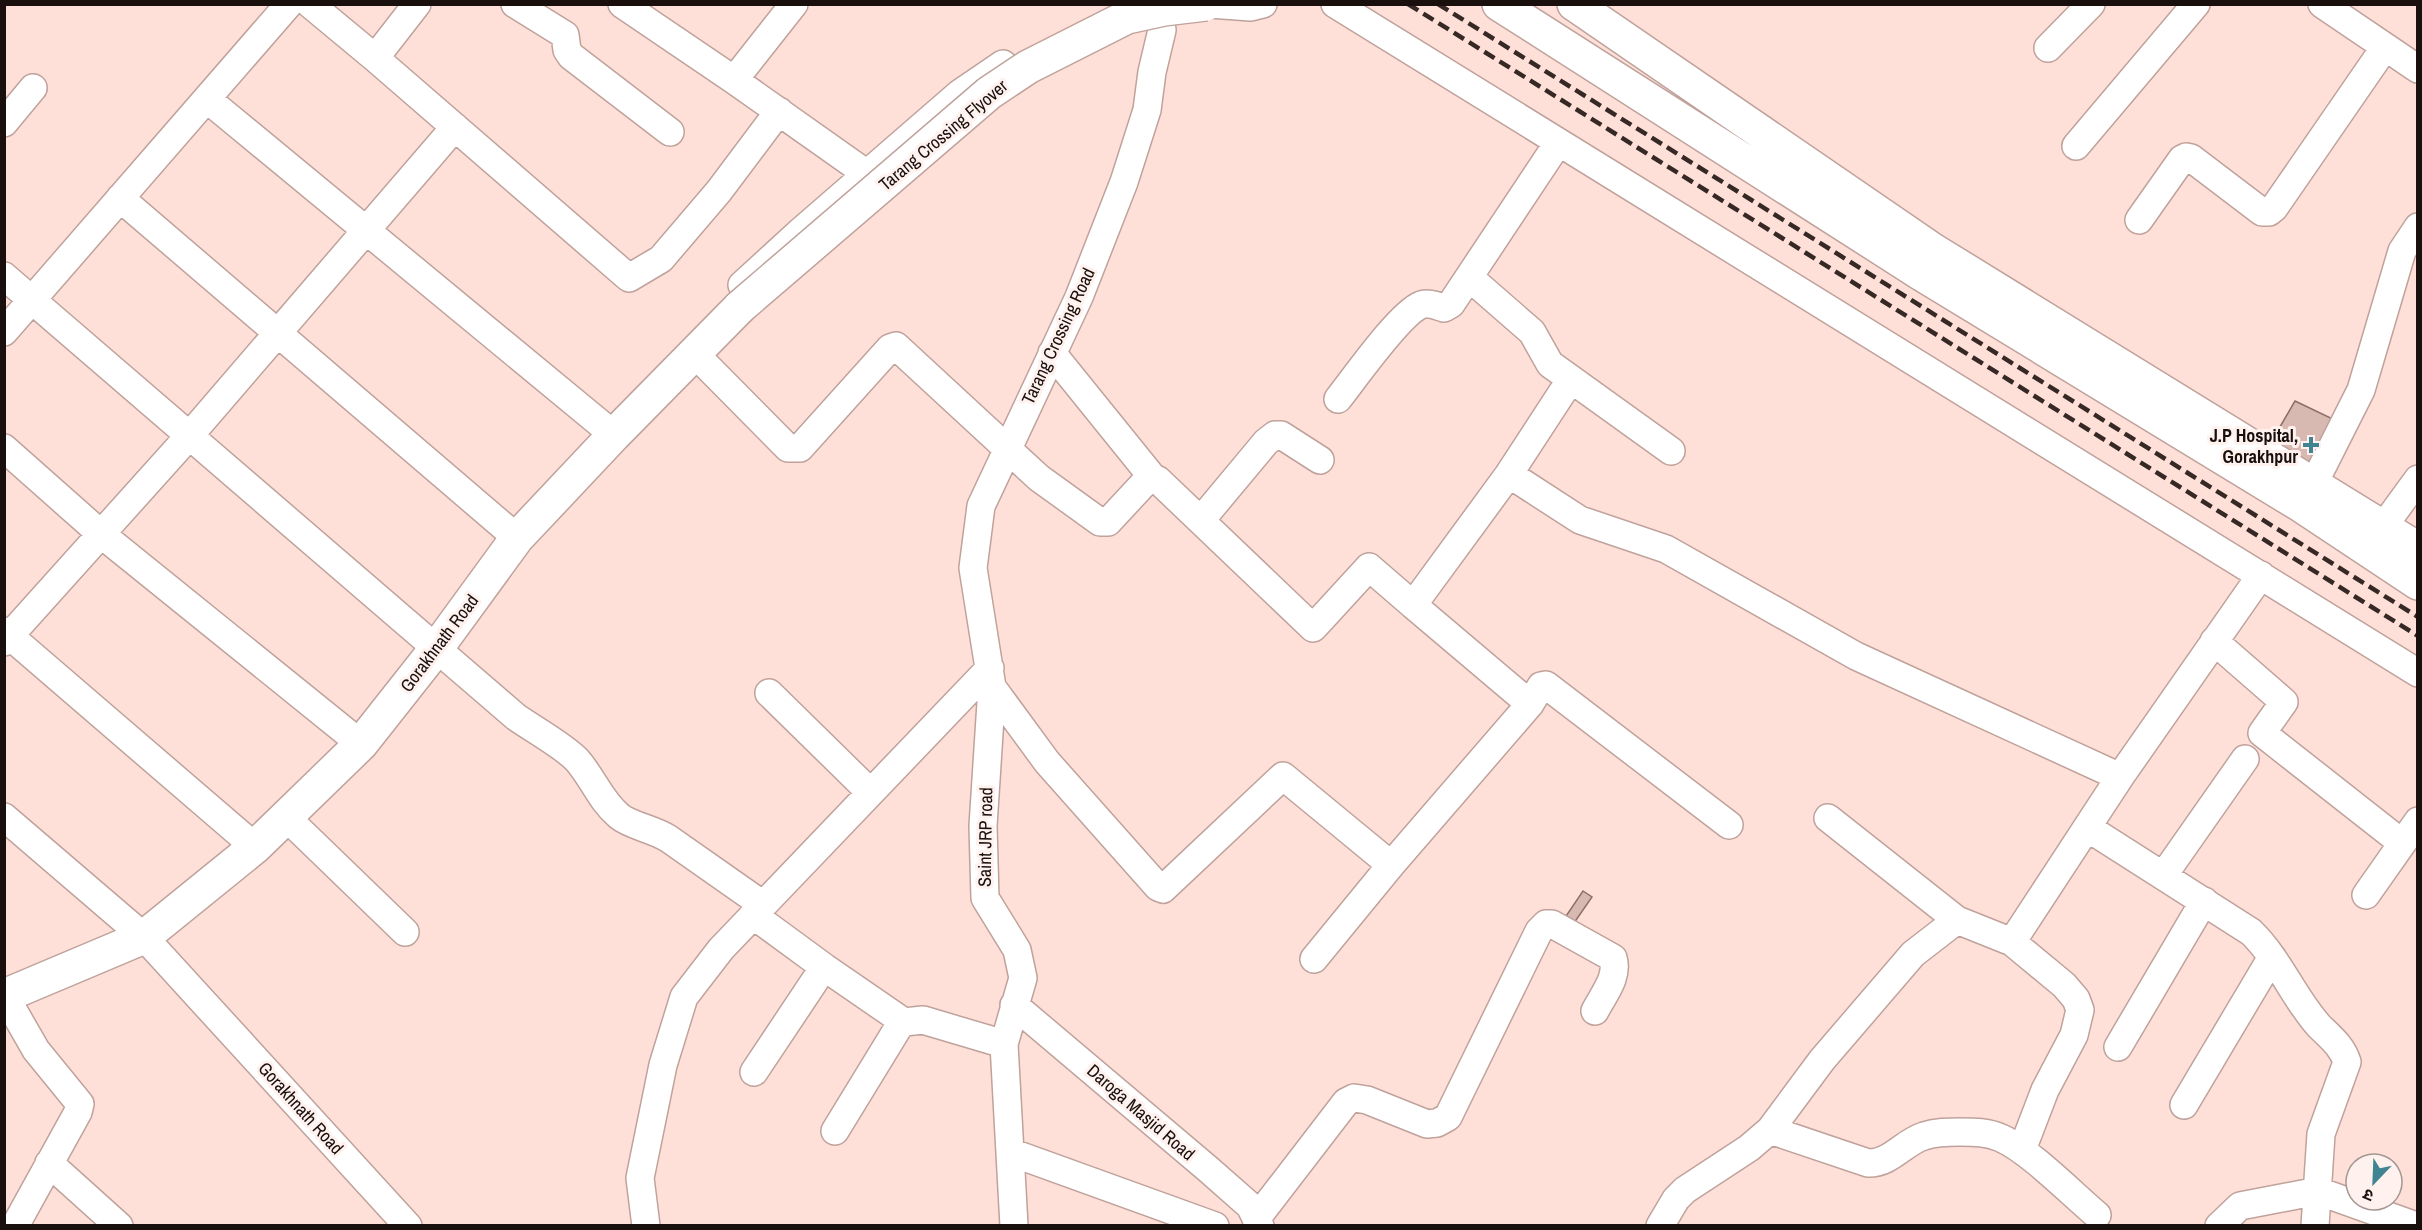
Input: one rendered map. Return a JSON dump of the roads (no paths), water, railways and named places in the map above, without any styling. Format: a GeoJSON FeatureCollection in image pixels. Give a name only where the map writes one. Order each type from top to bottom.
{"type":"FeatureCollection","features":[{"type":"Feature","properties":{"kind":"main road","name":"Tarang Crossing Flyover"},"geometry":{"type":"LineString","coordinates":[[705,342],[740,307],[990,93],[1028,67],[1127,17],[1164,9],[1208,4]]}},
{"type":"Feature","properties":{"kind":"main road"},"geometry":{"type":"LineString","coordinates":[[1499,4],[1920,273],[2307,495],[2383,527],[2418,549]]}},
{"type":"Feature","properties":{"kind":"main road"},"geometry":{"type":"LineString","coordinates":[[1574,4],[1933,250],[2307,495],[2418,583]]}},
{"type":"Feature","properties":{"kind":"main road","name":"Gorakhnath Road"},"geometry":{"type":"LineString","coordinates":[[5,996],[144,937],[255,847],[361,744],[436,649],[517,538],[705,342]]}},
{"type":"Feature","properties":{"kind":"street"},"geometry":{"type":"LineString","coordinates":[[4,332],[289,4]]}},
{"type":"Feature","properties":{"kind":"street"},"geometry":{"type":"LineString","coordinates":[[375,58],[417,4]]}},
{"type":"Feature","properties":{"kind":"street"},"geometry":{"type":"LineString","coordinates":[[515,4],[565,35],[567,50],[571,56],[670,132]]}},
{"type":"Feature","properties":{"kind":"street"},"geometry":{"type":"LineString","coordinates":[[622,4],[867,174]]}},
{"type":"Feature","properties":{"kind":"street"},"geometry":{"type":"LineString","coordinates":[[734,80],[794,4]]}},
{"type":"Feature","properties":{"kind":"street"},"geometry":{"type":"LineString","coordinates":[[1145,4],[1114,14],[1015,57],[959,94],[801,231],[728,298],[705,342],[788,448],[800,448],[890,348],[896,346],[1039,478],[1105,524],[1148,479],[1153,478]]}},
{"type":"Feature","properties":{"kind":"street","name":"Tarang Crossing Road"},"geometry":{"type":"LineString","coordinates":[[991,678],[973,568],[981,506],[1087,276],[1124,182],[1147,110],[1152,72],[1162,30],[1158,4]]}},
{"type":"Feature","properties":{"kind":"street"},"geometry":{"type":"LineString","coordinates":[[1208,4],[1251,7],[1263,4]]}},
{"type":"Feature","properties":{"kind":"street"},"geometry":{"type":"LineString","coordinates":[[1335,4],[2418,673]]}},
{"type":"Feature","properties":{"kind":"street"},"geometry":{"type":"LineString","coordinates":[[2048,48],[2091,4]]}},
{"type":"Feature","properties":{"kind":"street"},"geometry":{"type":"LineString","coordinates":[[2076,146],[2196,4]]}},
{"type":"Feature","properties":{"kind":"street"},"geometry":{"type":"LineString","coordinates":[[319,7],[629,278],[661,259],[719,191],[779,111]]}},
{"type":"Feature","properties":{"kind":"street"},"geometry":{"type":"LineString","coordinates":[[2338,8],[2385,47],[2418,69]]}},
{"type":"Feature","properties":{"kind":"street"},"geometry":{"type":"LineString","coordinates":[[2139,220],[2182,159],[2186,157],[2191,158],[2262,212],[2269,212],[2385,47]]}},
{"type":"Feature","properties":{"kind":"street"},"geometry":{"type":"LineString","coordinates":[[4,123],[33,88]]}},
{"type":"Feature","properties":{"kind":"street"},"geometry":{"type":"LineString","coordinates":[[207,99],[614,435]]}},
{"type":"Feature","properties":{"kind":"street"},"geometry":{"type":"LineString","coordinates":[[255,847],[6,636],[190,435],[455,127]]}},
{"type":"Feature","properties":{"kind":"street"},"geometry":{"type":"LineString","coordinates":[[1338,399],[1377,348],[1407,315],[1420,305],[1428,303],[1448,307],[1470,278],[1558,143]]}},
{"type":"Feature","properties":{"kind":"street"},"geometry":{"type":"LineString","coordinates":[[120,198],[517,538]]}},
{"type":"Feature","properties":{"kind":"street"},"geometry":{"type":"LineString","coordinates":[[2307,495],[2361,390],[2402,251],[2418,227]]}},
{"type":"Feature","properties":{"kind":"street"},"geometry":{"type":"LineString","coordinates":[[4,276],[516,717],[576,759],[600,796],[618,815],[626,821],[657,831],[669,839],[758,910],[824,967],[904,1022]]}},
{"type":"Feature","properties":{"kind":"street"},"geometry":{"type":"LineString","coordinates":[[1470,278],[1532,332],[1550,364],[1671,451]]}},
{"type":"Feature","properties":{"kind":"street"},"geometry":{"type":"LineString","coordinates":[[1052,353],[1153,478],[1201,520],[1313,628],[1369,567],[1530,704]]}},
{"type":"Feature","properties":{"kind":"street"},"geometry":{"type":"LineString","coordinates":[[1413,605],[1509,474],[1571,379]]}},
{"type":"Feature","properties":{"kind":"street"},"geometry":{"type":"LineString","coordinates":[[1201,520],[1266,442],[1275,435],[1281,435],[1320,460]]}},
{"type":"Feature","properties":{"kind":"street"},"geometry":{"type":"LineString","coordinates":[[4,448],[101,534],[361,744]]}},
{"type":"Feature","properties":{"kind":"street"},"geometry":{"type":"LineString","coordinates":[[1509,474],[1580,520],[1666,549],[1856,656],[2120,777]]}},
{"type":"Feature","properties":{"kind":"street"},"geometry":{"type":"LineString","coordinates":[[2383,527],[2418,479]]}},
{"type":"Feature","properties":{"kind":"street"},"geometry":{"type":"LineString","coordinates":[[2012,942],[2120,777],[2261,575]]}},
{"type":"Feature","properties":{"kind":"street"},"geometry":{"type":"LineString","coordinates":[[2214,641],[2284,702],[2262,733],[2402,843]]}},
{"type":"Feature","properties":{"kind":"street"},"geometry":{"type":"LineString","coordinates":[[646,1226],[640,1178],[663,1065],[684,997],[721,949],[870,792],[991,678],[1047,762],[1158,887],[1163,889],[1168,886],[1283,776],[1391,866]]}},
{"type":"Feature","properties":{"kind":"street","name":"Saint JRP road"},"geometry":{"type":"LineString","coordinates":[[991,678],[983,826],[985,898],[1017,950],[1023,978],[1004,1044],[1014,1226]]}},
{"type":"Feature","properties":{"kind":"street"},"geometry":{"type":"LineString","coordinates":[[1314,959],[1530,704],[1541,686],[1549,686],[1729,825]]}},
{"type":"Feature","properties":{"kind":"street"},"geometry":{"type":"LineString","coordinates":[[769,693],[870,792]]}},
{"type":"Feature","properties":{"kind":"street"},"geometry":{"type":"LineString","coordinates":[[2163,876],[2245,759]]}},
{"type":"Feature","properties":{"kind":"street"},"geometry":{"type":"LineString","coordinates":[[4,817],[144,937]]}},
{"type":"Feature","properties":{"kind":"street"},"geometry":{"type":"LineString","coordinates":[[286,817],[405,932]]}},
{"type":"Feature","properties":{"kind":"street"},"geometry":{"type":"LineString","coordinates":[[1828,818],[1957,920],[2012,942],[2064,985],[2076,999],[2080,1011],[2074,1035],[2045,1090],[2022,1150]]}},
{"type":"Feature","properties":{"kind":"street"},"geometry":{"type":"LineString","coordinates":[[2366,896],[2418,821]]}},
{"type":"Feature","properties":{"kind":"street"},"geometry":{"type":"LineString","coordinates":[[2088,828],[2251,932],[2262,942],[2306,1011],[2344,1051],[2347,1062],[2321,1134],[2318,1149],[2315,1226]]}},
{"type":"Feature","properties":{"kind":"street"},"geometry":{"type":"LineString","coordinates":[[2118,1047],[2204,902]]}},
{"type":"Feature","properties":{"kind":"street"},"geometry":{"type":"LineString","coordinates":[[1660,1226],[1685,1190],[1749,1148],[1770,1130],[1822,1060],[1913,954],[1957,920]]}},
{"type":"Feature","properties":{"kind":"street"},"geometry":{"type":"LineString","coordinates":[[1258,1222],[1346,1102],[1354,1098],[1367,1100],[1427,1124],[1437,1124],[1448,1117],[1539,931],[1546,924],[1552,924],[1613,958],[1616,967],[1613,977],[1594,1011]]}},
{"type":"Feature","properties":{"kind":"street","name":"Gorakhnath Road"},"geometry":{"type":"LineString","coordinates":[[144,937],[408,1226]]}},
{"type":"Feature","properties":{"kind":"street"},"geometry":{"type":"LineString","coordinates":[[2184,1105],[2272,957]]}},
{"type":"Feature","properties":{"kind":"street"},"geometry":{"type":"LineString","coordinates":[[754,1072],[824,967]]}},
{"type":"Feature","properties":{"kind":"street"},"geometry":{"type":"LineString","coordinates":[[5,996],[36,1050],[80,1104],[78,1112],[15,1226]]}},
{"type":"Feature","properties":{"kind":"street","name":"Daroga Masjid Road"},"geometry":{"type":"LineString","coordinates":[[1014,1005],[1250,1206],[1258,1222]]}},
{"type":"Feature","properties":{"kind":"street"},"geometry":{"type":"LineString","coordinates":[[835,1131],[898,1028],[904,1022],[923,1020],[1004,1044]]}},
{"type":"Feature","properties":{"kind":"street"},"geometry":{"type":"LineString","coordinates":[[1770,1130],[1868,1163],[1884,1161],[1907,1143],[1924,1136],[1939,1132],[1981,1132],[2001,1138],[2022,1150],[2097,1215]]}},
{"type":"Feature","properties":{"kind":"street"},"geometry":{"type":"LineString","coordinates":[[1010,1152],[1215,1226]]}},
{"type":"Feature","properties":{"kind":"street"},"geometry":{"type":"LineString","coordinates":[[49,1163],[119,1226]]}},
{"type":"Feature","properties":{"kind":"street"},"geometry":{"type":"LineString","coordinates":[[2219,1226],[2240,1206],[2318,1191],[2416,1226]]}},
{"type":"Feature","properties":{"kind":"railway"},"geometry":{"type":"LineString","coordinates":[[1408,4],[2418,636]]}},
{"type":"Feature","properties":{"kind":"railway"},"geometry":{"type":"LineString","coordinates":[[1438,4],[2418,617]]}},
{"type":"Feature","properties":{"kind":"place","name":"J.P Hospital, Gorakhpur"},"geometry":{"type":"Point","coordinates":[2311,445]}}]}
